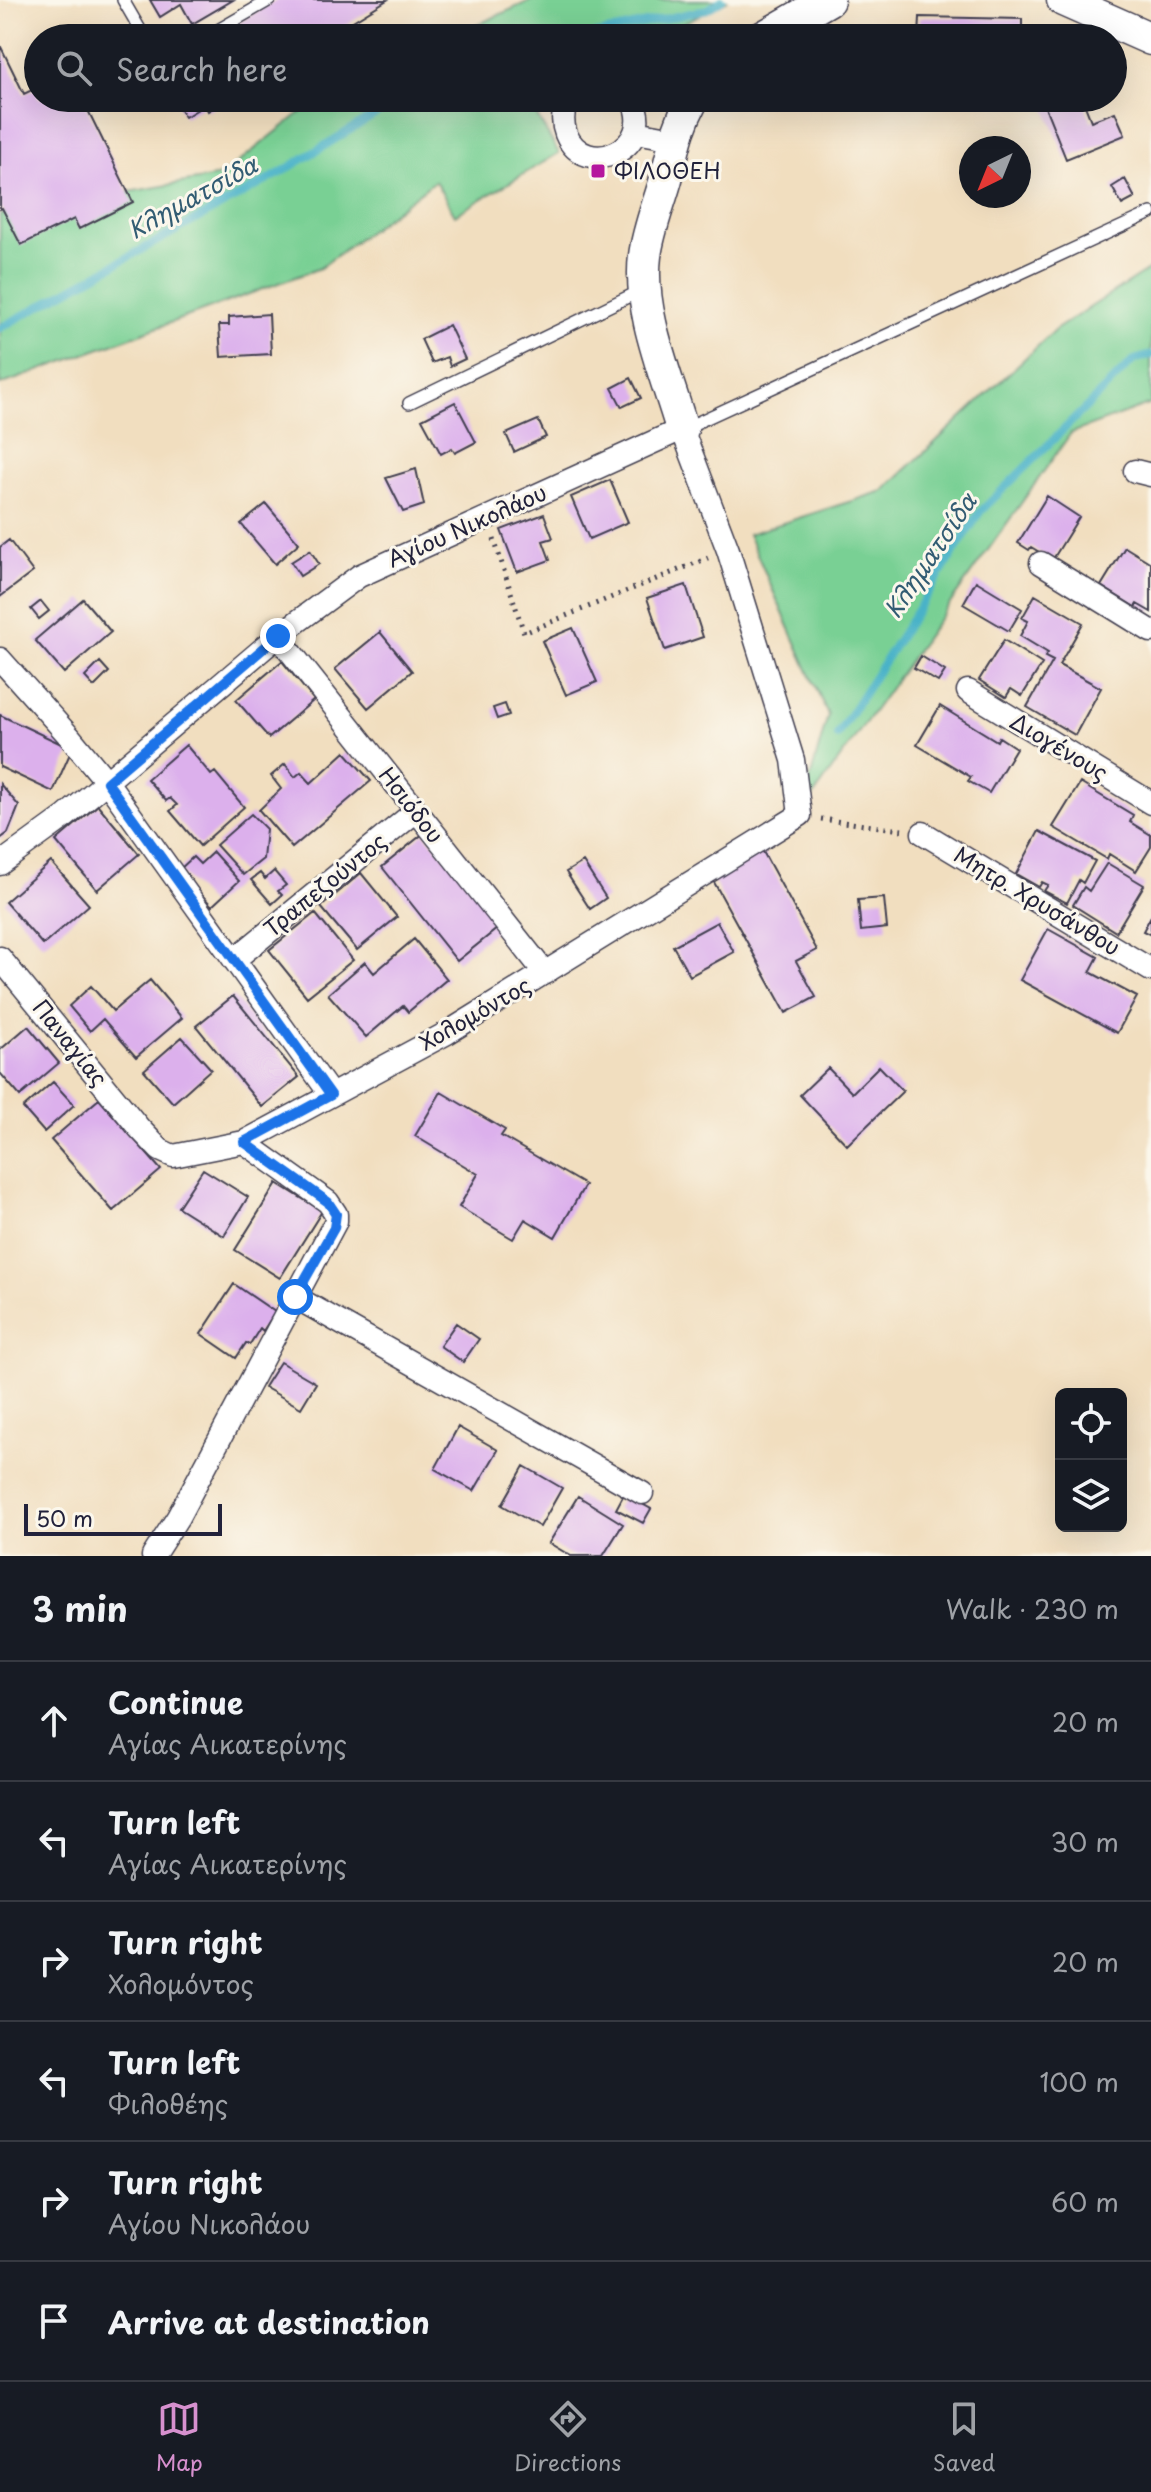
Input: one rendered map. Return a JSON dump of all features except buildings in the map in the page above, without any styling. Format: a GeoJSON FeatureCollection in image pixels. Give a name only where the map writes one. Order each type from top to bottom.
{"type":"FeatureCollection","features":[{"type":"Feature","properties":{"kind":"street"},"geometry":{"type":"LineString","coordinates":[[786,24],[828,0]]}},
{"type":"Feature","properties":{"kind":"street"},"geometry":{"type":"LineString","coordinates":[[1063,0],[1117,24]]}},
{"type":"Feature","properties":{"kind":"street"},"geometry":{"type":"LineString","coordinates":[[1127,28],[1151,39]]}},
{"type":"Feature","properties":{"kind":"street"},"geometry":{"type":"LineString","coordinates":[[565,112],[564,129],[569,140],[577,149],[599,157],[621,150],[636,132],[637,112]]}},
{"type":"Feature","properties":{"kind":"street"},"geometry":{"type":"LineString","coordinates":[[687,112],[674,139],[645,256],[644,289],[650,323],[682,429],[728,550],[793,760],[800,815]]}},
{"type":"Feature","properties":{"kind":"street"},"geometry":{"type":"LineString","coordinates":[[636,132],[674,139]]}},
{"type":"Feature","properties":{"kind":"street","name":"Αγίου Νικολάου"},"geometry":{"type":"LineString","coordinates":[[0,864],[66,816],[278,636],[359,576],[682,429]]}},
{"type":"Feature","properties":{"kind":"street"},"geometry":{"type":"LineString","coordinates":[[1041,563],[1151,631]]}},
{"type":"Feature","properties":{"kind":"street","name":"Ησιόδου"},"geometry":{"type":"LineString","coordinates":[[278,636],[545,973]]}},
{"type":"Feature","properties":{"kind":"street"},"geometry":{"type":"LineString","coordinates":[[0,659],[107,782],[331,1095]]}},
{"type":"Feature","properties":{"kind":"street","name":"Διογένους"},"geometry":{"type":"LineString","coordinates":[[968,691],[1151,803]]}},
{"type":"Feature","properties":{"kind":"street","name":"Τραπεζούντος"},"geometry":{"type":"LineString","coordinates":[[234,960],[416,811]]}},
{"type":"Feature","properties":{"kind":"street","name":"Χολομόντος"},"geometry":{"type":"LineString","coordinates":[[139,1128],[160,1150],[173,1156],[244,1142],[447,1033],[800,815]]}},
{"type":"Feature","properties":{"kind":"street","name":"Μητρ. Χρυσάνθου"},"geometry":{"type":"LineString","coordinates":[[923,833],[1151,970]]}},
{"type":"Feature","properties":{"kind":"street","name":"Παναγίας"},"geometry":{"type":"LineString","coordinates":[[0,958],[139,1128]]}},
{"type":"Feature","properties":{"kind":"street"},"geometry":{"type":"LineString","coordinates":[[153,1556],[178,1517],[334,1228],[336,1214],[328,1202],[244,1142]]}},
{"type":"Feature","properties":{"kind":"street"},"geometry":{"type":"LineString","coordinates":[[295,1297],[642,1493]]}},
{"type":"Feature","properties":{"kind":"lane"},"geometry":{"type":"LineString","coordinates":[[123,0],[137,24]]}},
{"type":"Feature","properties":{"kind":"lane"},"geometry":{"type":"LineString","coordinates":[[228,24],[270,0]]}},
{"type":"Feature","properties":{"kind":"lane"},"geometry":{"type":"LineString","coordinates":[[682,429],[1151,213]]}},
{"type":"Feature","properties":{"kind":"lane"},"geometry":{"type":"LineString","coordinates":[[409,403],[644,289]]}},
{"type":"Feature","properties":{"kind":"path"},"geometry":{"type":"LineString","coordinates":[[488,517],[524,633],[728,550]]}},
{"type":"Feature","properties":{"kind":"path"},"geometry":{"type":"LineString","coordinates":[[800,815],[923,833]]}},
{"type":"Feature","properties":{"kind":"green space"},"geometry":{"type":"Polygon","coordinates":[[[532,0],[728,0],[682,24],[479,24],[532,0]]]}},
{"type":"Feature","properties":{"kind":"green space"},"geometry":{"type":"Polygon","coordinates":[[[301,112],[534,112],[559,153],[455,215],[435,181],[320,268],[0,385],[0,214],[221,176],[301,112]]]}},
{"type":"Feature","properties":{"kind":"green space"},"geometry":{"type":"Polygon","coordinates":[[[1151,268],[1151,404],[1071,433],[800,815],[828,715],[748,534],[883,491],[1055,330],[1151,268]]]}},
{"type":"Feature","properties":{"kind":"waterway","name":"Κληματσίδα"},"geometry":{"type":"LineString","coordinates":[[642,24],[708,9],[722,0]]}},
{"type":"Feature","properties":{"kind":"waterway","name":"Κληματσίδα"},"geometry":{"type":"LineString","coordinates":[[0,328],[277,175],[379,112]]}},
{"type":"Feature","properties":{"kind":"waterway","name":"Κληματσίδα"},"geometry":{"type":"LineString","coordinates":[[837,735],[980,512],[1134,360],[1151,355]]}},
{"type":"Feature","properties":{"kind":"place","name":"ΦΙΛΟΘΕΗ"},"geometry":{"type":"Point","coordinates":[598,171]}},
{"type":"Feature","properties":{"kind":"route"},"geometry":{"type":"LineString","coordinates":[[278,636],[107,782],[331,1095],[244,1142],[328,1202],[336,1214],[334,1228],[295,1297]]}}]}
